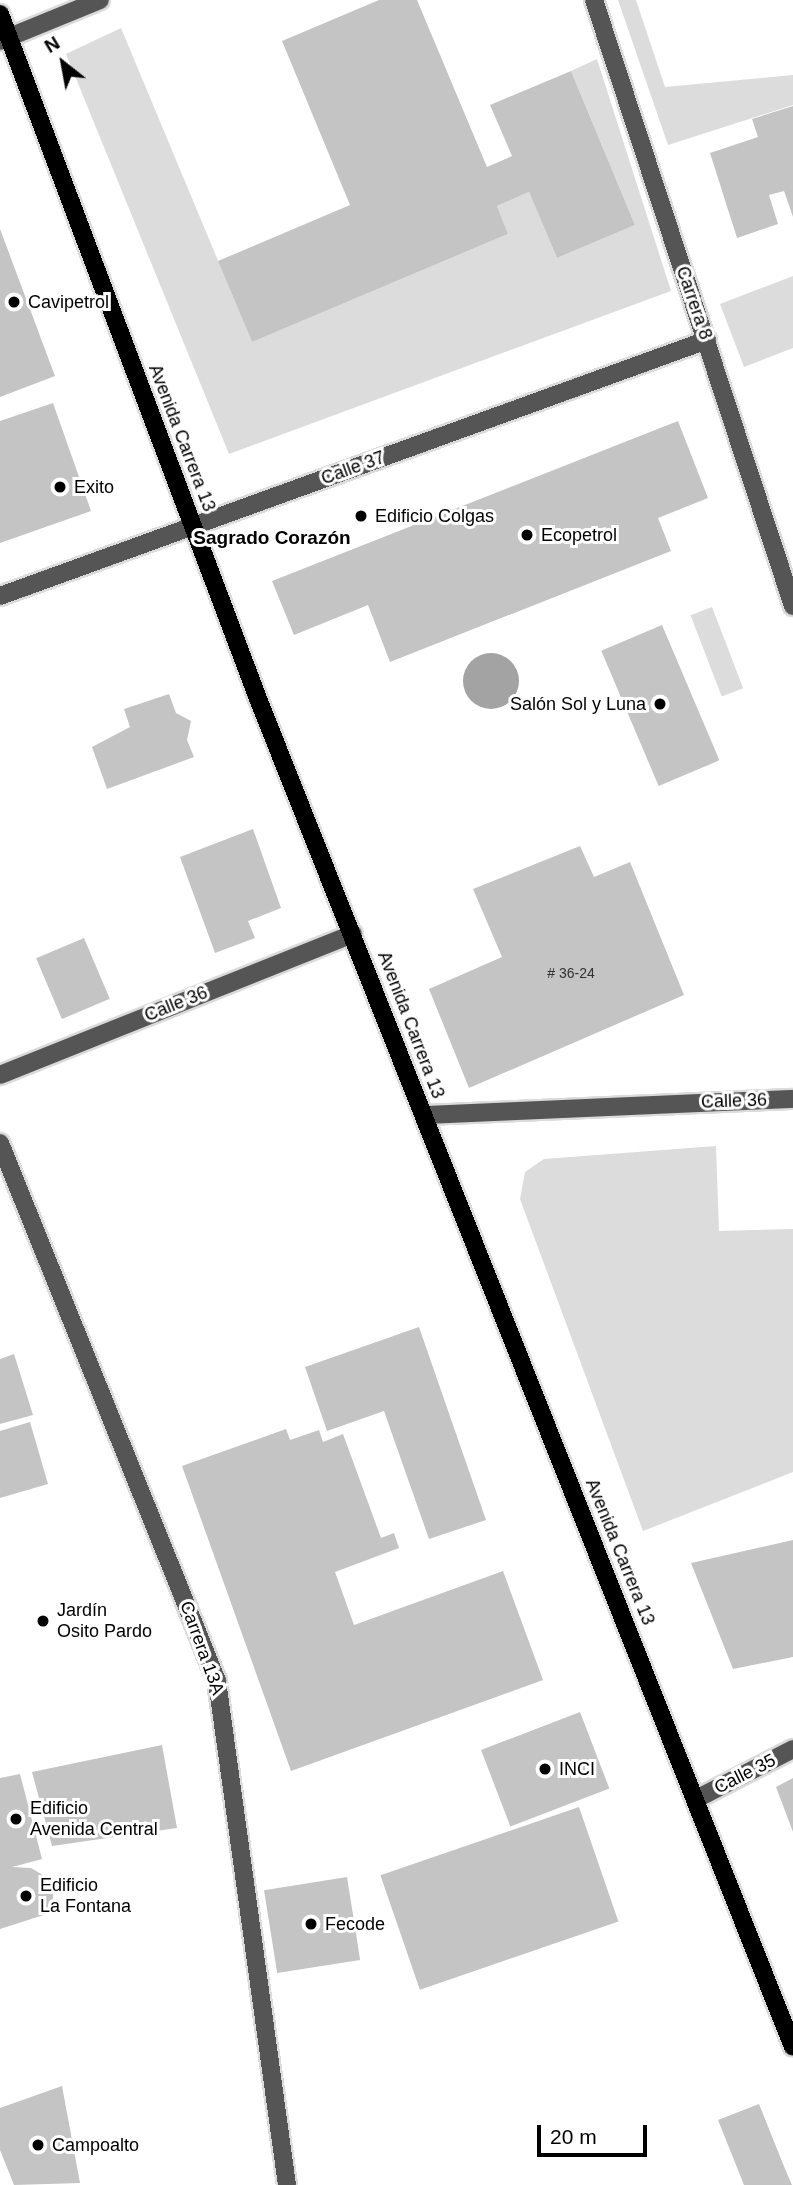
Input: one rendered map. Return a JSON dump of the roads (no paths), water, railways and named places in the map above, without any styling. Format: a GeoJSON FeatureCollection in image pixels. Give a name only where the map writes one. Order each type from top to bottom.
{"type":"FeatureCollection","features":[{"type":"Feature","properties":{"kind":"main road","name":"Avenida Carrera 13"},"geometry":{"type":"LineString","coordinates":[[0,14],[5,39],[193,525],[793,2047]]}},
{"type":"Feature","properties":{"kind":"street"},"geometry":{"type":"LineString","coordinates":[[5,39],[100,0]]}},
{"type":"Feature","properties":{"kind":"street","name":"Carrera 8"},"geometry":{"type":"LineString","coordinates":[[594,0],[793,606]]}},
{"type":"Feature","properties":{"kind":"street","name":"Calle 37"},"geometry":{"type":"LineString","coordinates":[[0,596],[707,340]]}},
{"type":"Feature","properties":{"kind":"street","name":"Calle 36"},"geometry":{"type":"LineString","coordinates":[[0,1075],[353,934]]}},
{"type":"Feature","properties":{"kind":"street","name":"Calle 36"},"geometry":{"type":"LineString","coordinates":[[424,1115],[793,1099]]}},
{"type":"Feature","properties":{"kind":"street","name":"Carrera 13A"},"geometry":{"type":"LineString","coordinates":[[0,1143],[217,1681],[287,2185]]}},
{"type":"Feature","properties":{"kind":"street","name":"Calle 35"},"geometry":{"type":"LineString","coordinates":[[696,1799],[793,1749]]}},
{"type":"Feature","properties":{"kind":"place","name":"Cavipetrol"},"geometry":{"type":"Point","coordinates":[14,302]}},
{"type":"Feature","properties":{"kind":"place","name":"Exito"},"geometry":{"type":"Point","coordinates":[60,487]}},
{"type":"Feature","properties":{"kind":"place","name":"Edificio Colgas"},"geometry":{"type":"Point","coordinates":[361,516]}},
{"type":"Feature","properties":{"kind":"place","name":"Ecopetrol"},"geometry":{"type":"Point","coordinates":[527,535]}},
{"type":"Feature","properties":{"kind":"place","name":"Salón Sol y Luna"},"geometry":{"type":"Point","coordinates":[660,704]}},
{"type":"Feature","properties":{"kind":"place","name":"Jardín Osito Pardo"},"geometry":{"type":"Point","coordinates":[43,1621]}},
{"type":"Feature","properties":{"kind":"place","name":"INCI"},"geometry":{"type":"Point","coordinates":[545,1769]}},
{"type":"Feature","properties":{"kind":"place","name":"Edificio Avenida Central"},"geometry":{"type":"Point","coordinates":[16,1819]}},
{"type":"Feature","properties":{"kind":"place","name":"Edificio La Fontana"},"geometry":{"type":"Point","coordinates":[26,1896]}},
{"type":"Feature","properties":{"kind":"place","name":"Fecode"},"geometry":{"type":"Point","coordinates":[311,1924]}},
{"type":"Feature","properties":{"kind":"place","name":"Campoalto"},"geometry":{"type":"Point","coordinates":[38,2145]}},
{"type":"Feature","properties":{"kind":"district","name":"Sagrado Corazón"},"geometry":{"type":"Point","coordinates":[272,538]}}]}
